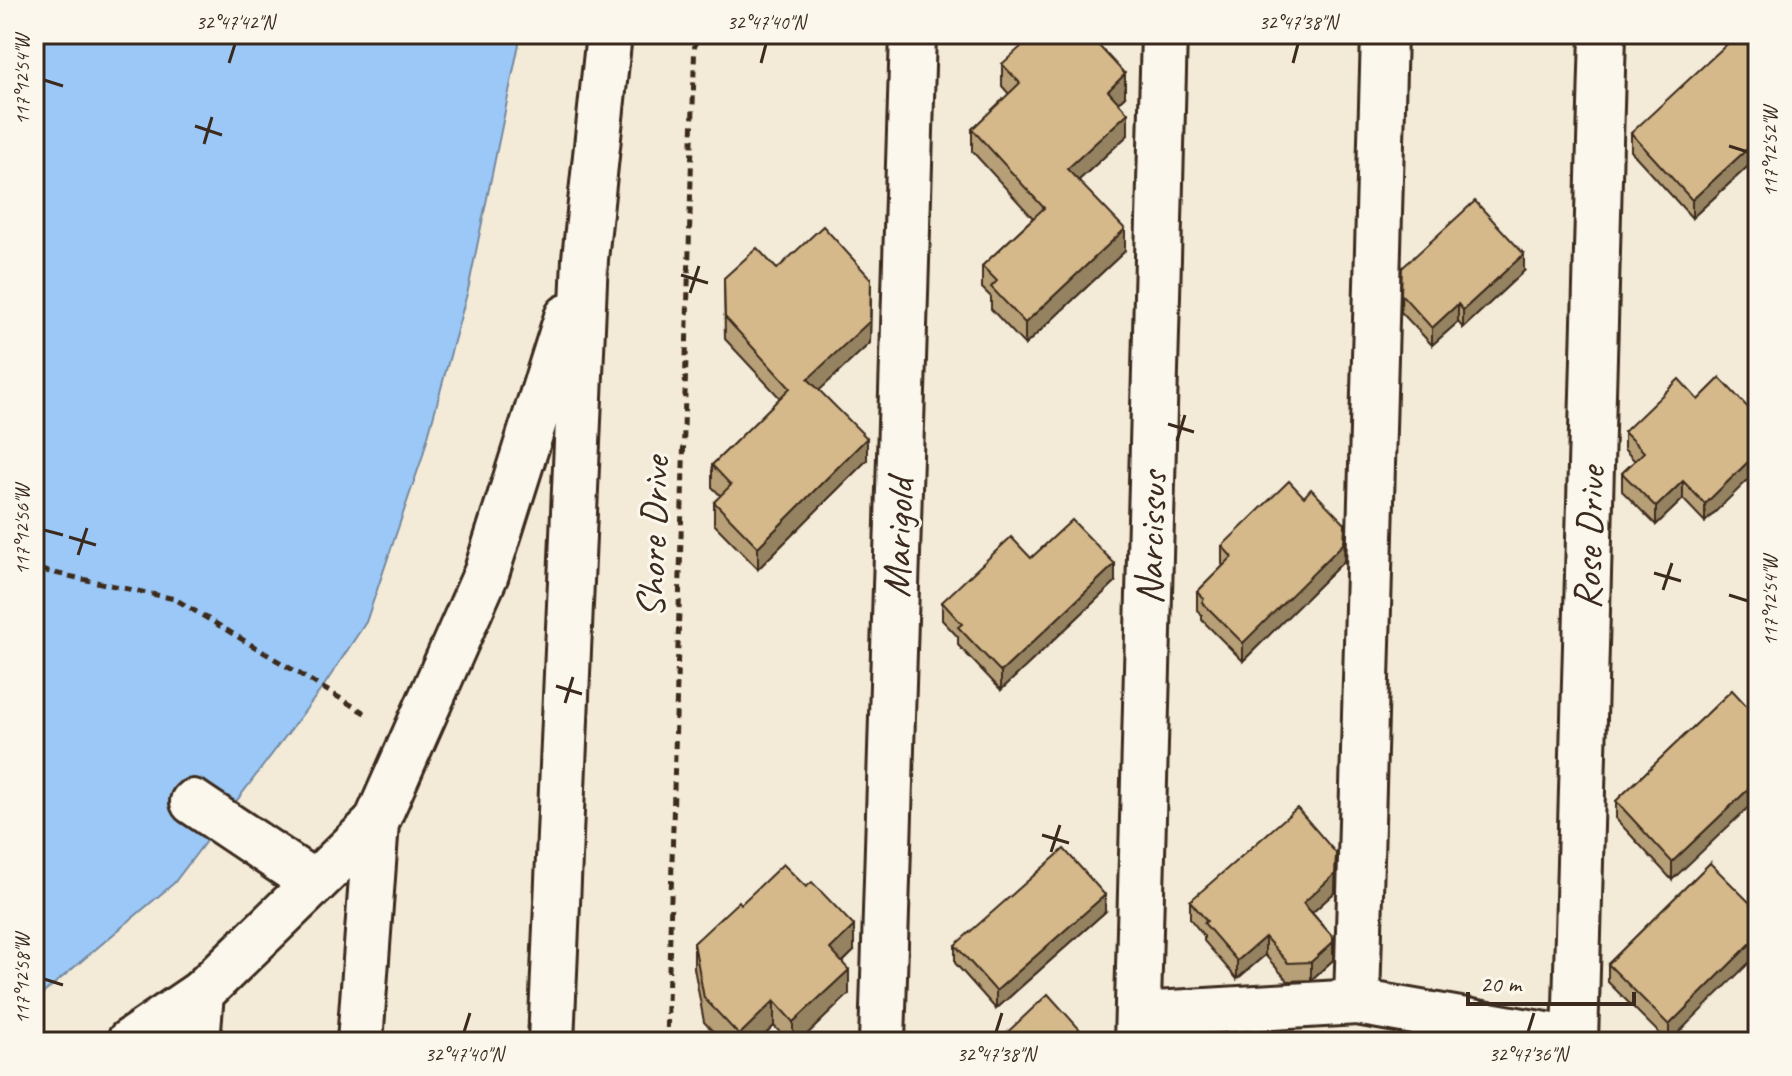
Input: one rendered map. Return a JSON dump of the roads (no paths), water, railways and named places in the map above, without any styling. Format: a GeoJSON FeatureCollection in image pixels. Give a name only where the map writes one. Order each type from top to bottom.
{"type":"FeatureCollection","features":[{"type":"Feature","properties":{"kind":"street"},"geometry":{"type":"LineString","coordinates":[[551,1042],[585,259],[609,34]]}},
{"type":"Feature","properties":{"kind":"street","name":"Marigold"},"geometry":{"type":"LineString","coordinates":[[882,1042],[913,34]]}},
{"type":"Feature","properties":{"kind":"street","name":"Narcissus"},"geometry":{"type":"LineString","coordinates":[[1137,1028],[1164,34]]}},
{"type":"Feature","properties":{"kind":"street"},"geometry":{"type":"LineString","coordinates":[[1357,1002],[1384,34]]}},
{"type":"Feature","properties":{"kind":"street","name":"Rose Drive"},"geometry":{"type":"LineString","coordinates":[[1575,1041],[1603,34]]}},
{"type":"Feature","properties":{"kind":"street"},"geometry":{"type":"LineString","coordinates":[[360,1042],[376,823],[486,574],[585,259]]}},
{"type":"Feature","properties":{"kind":"street"},"geometry":{"type":"LineString","coordinates":[[193,802],[314,883]]}},
{"type":"Feature","properties":{"kind":"street"},"geometry":{"type":"LineString","coordinates":[[129,1042],[201,993],[376,823]]}},
{"type":"Feature","properties":{"kind":"street"},"geometry":{"type":"LineString","coordinates":[[197,1042],[201,993]]}},
{"type":"Feature","properties":{"kind":"street"},"geometry":{"type":"LineString","coordinates":[[1137,1028],[1357,1002],[1575,1041]]}},
{"type":"Feature","properties":{"kind":"water"},"geometry":{"type":"Polygon","coordinates":[[[34,34],[521,34],[468,290],[422,458],[366,622],[323,687],[174,883],[34,1001],[34,34]]]}}]}
